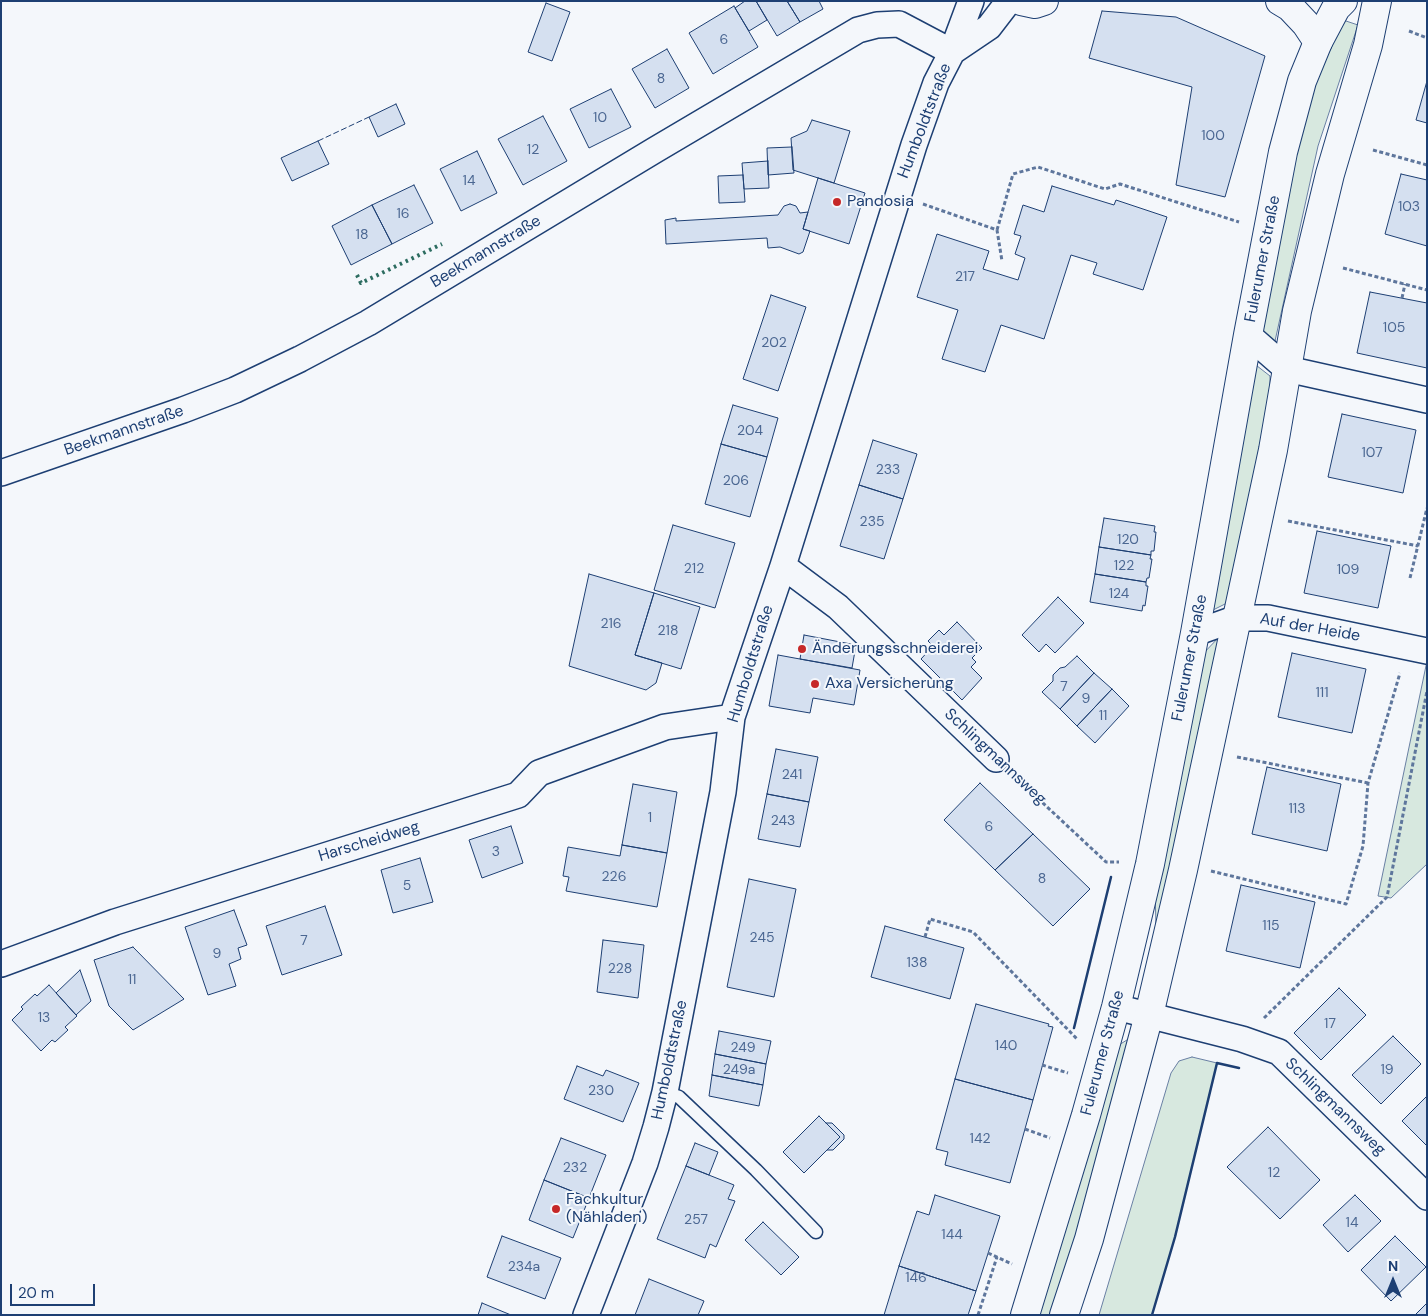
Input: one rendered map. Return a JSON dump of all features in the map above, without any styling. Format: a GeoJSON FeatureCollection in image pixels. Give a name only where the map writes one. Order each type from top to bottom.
{"type":"FeatureCollection","features":[{"type":"Feature","properties":{"kind":"main road"},"geometry":{"type":"LineString","coordinates":[[1021,1],[1035,4],[1044,1]]}},
{"type":"Feature","properties":{"kind":"main road"},"geometry":{"type":"LineString","coordinates":[[1280,1],[1290,7],[1306,24],[1318,42]]}},
{"type":"Feature","properties":{"kind":"main road","name":"Fulerumer Straße"},"geometry":{"type":"LineString","coordinates":[[1025,1315],[1083,1124],[1116,1006],[1150,864],[1195,633],[1283,152],[1302,81],[1318,42],[1336,8],[1343,1]]}},
{"type":"Feature","properties":{"kind":"main road"},"geometry":{"type":"LineString","coordinates":[[1064,1315],[1089,1239],[1149,1016],[1183,870],[1273,450],[1298,311],[1330,174],[1368,45],[1377,1]]}},
{"type":"Feature","properties":{"kind":"street","name":"Humboldtstraße"},"geometry":{"type":"LineString","coordinates":[[586,1315],[645,1163],[664,1092],[723,792],[732,717],[783,566],[897,195],[936,83],[952,52],[971,1]]}},
{"type":"Feature","properties":{"kind":"street","name":"Humboldtstraße"},"geometry":{"type":"LineString","coordinates":[[952,52],[989,26],[1008,1]]}},
{"type":"Feature","properties":{"kind":"street","name":"Beekmannstraße"},"geometry":{"type":"LineString","coordinates":[[1,473],[183,410],[235,390],[300,359],[368,323],[654,150],[858,30],[877,25],[899,24],[952,52]]}},
{"type":"Feature","properties":{"kind":"street"},"geometry":{"type":"LineString","coordinates":[[1248,336],[1287,369],[1427,400]]}},
{"type":"Feature","properties":{"kind":"street","name":"Schlingmannsweg"},"geometry":{"type":"LineString","coordinates":[[783,566],[838,607],[996,759]]}},
{"type":"Feature","properties":{"kind":"street","name":"Auf der Heide"},"geometry":{"type":"LineString","coordinates":[[1195,633],[1237,618],[1268,618],[1427,651]]}},
{"type":"Feature","properties":{"kind":"street","name":"Harscheidweg"},"geometry":{"type":"LineString","coordinates":[[1,964],[116,922],[518,795],[539,774],[665,727],[732,717]]}},
{"type":"Feature","properties":{"kind":"street","name":"Schlingmannsweg"},"geometry":{"type":"LineString","coordinates":[[1116,1006],[1242,1039],[1279,1052],[1427,1197]]}},
{"type":"Feature","properties":{"kind":"lane"},"geometry":{"type":"LineString","coordinates":[[664,1092],[679,1097],[756,1170],[816,1232]]}},
{"type":"Feature","properties":{"kind":"path"},"geometry":{"type":"LineString","coordinates":[[1409,31],[1427,38]]}},
{"type":"Feature","properties":{"kind":"path"},"geometry":{"type":"LineString","coordinates":[[1373,150],[1427,165]]}},
{"type":"Feature","properties":{"kind":"path"},"geometry":{"type":"LineString","coordinates":[[1002,261],[998,230],[1013,174],[1038,167],[1105,190],[1120,184],[1239,222]]}},
{"type":"Feature","properties":{"kind":"path"},"geometry":{"type":"LineString","coordinates":[[897,195],[998,230]]}},
{"type":"Feature","properties":{"kind":"path"},"geometry":{"type":"LineString","coordinates":[[1343,268],[1427,290]]}},
{"type":"Feature","properties":{"kind":"path"},"geometry":{"type":"LineString","coordinates":[[1402,298],[1405,284]]}},
{"type":"Feature","properties":{"kind":"path"},"geometry":{"type":"LineString","coordinates":[[1410,578],[1427,508]]}},
{"type":"Feature","properties":{"kind":"path"},"geometry":{"type":"LineString","coordinates":[[1288,520],[1418,546]]}},
{"type":"Feature","properties":{"kind":"path"},"geometry":{"type":"LineString","coordinates":[[1351,538],[1352,533]]}},
{"type":"Feature","properties":{"kind":"path"},"geometry":{"type":"LineString","coordinates":[[1211,871],[1346,904],[1363,846],[1368,783],[1400,670]]}},
{"type":"Feature","properties":{"kind":"path"},"geometry":{"type":"LineString","coordinates":[[1242,1039],[1387,897],[1427,691]]}},
{"type":"Feature","properties":{"kind":"path"},"geometry":{"type":"LineString","coordinates":[[1237,757],[1368,783]]}},
{"type":"Feature","properties":{"kind":"path","name":"Schlingmannsweg"},"geometry":{"type":"LineString","coordinates":[[996,759],[1106,862],[1119,862]]}},
{"type":"Feature","properties":{"kind":"path"},"geometry":{"type":"LineString","coordinates":[[1300,774],[1302,769]]}},
{"type":"Feature","properties":{"kind":"path"},"geometry":{"type":"LineString","coordinates":[[1274,893],[1275,887]]}},
{"type":"Feature","properties":{"kind":"path"},"geometry":{"type":"LineString","coordinates":[[925,937],[930,919],[973,932],[1078,1040]]}},
{"type":"Feature","properties":{"kind":"path"},"geometry":{"type":"LineString","coordinates":[[1042,1065],[1069,1073]]}},
{"type":"Feature","properties":{"kind":"path"},"geometry":{"type":"LineString","coordinates":[[1025,1130],[1050,1138]]}},
{"type":"Feature","properties":{"kind":"path"},"geometry":{"type":"LineString","coordinates":[[988,1253],[1014,1265]]}},
{"type":"Feature","properties":{"kind":"path"},"geometry":{"type":"LineString","coordinates":[[978,1315],[997,1257]]}},
{"type":"Feature","properties":{"kind":"shaded area"},"geometry":{"type":"Polygon","coordinates":[[[1343,20],[1358,25],[1318,146],[1275,341],[1264,334],[1261,315],[1291,157],[1315,80],[1343,20]]]}},
{"type":"Feature","properties":{"kind":"shaded area"},"geometry":{"type":"Polygon","coordinates":[[[1252,362],[1270,376],[1270,416],[1231,601],[1209,612],[1252,362]]]}},
{"type":"Feature","properties":{"kind":"shaded area"},"geometry":{"type":"Polygon","coordinates":[[[1223,633],[1160,927],[1156,926],[1155,890],[1198,659],[1223,633]]]}},
{"type":"Feature","properties":{"kind":"shaded area"},"geometry":{"type":"Polygon","coordinates":[[[1427,661],[1427,864],[1391,898],[1378,896],[1427,661]]]}},
{"type":"Feature","properties":{"kind":"shaded area"},"geometry":{"type":"Polygon","coordinates":[[[1135,1035],[1053,1315],[1037,1315],[1114,1048],[1135,1035]]]}},
{"type":"Feature","properties":{"kind":"shaded area"},"geometry":{"type":"Polygon","coordinates":[[[1192,1057],[1217,1063],[1175,1237],[1152,1315],[1099,1315],[1171,1073],[1179,1061],[1192,1057]]]}},
{"type":"Feature","properties":{"kind":"building"},"geometry":{"type":"Polygon","coordinates":[[[745,1],[756,1],[767,20],[749,31],[735,8],[745,1]]]}},
{"type":"Feature","properties":{"kind":"building"},"geometry":{"type":"Polygon","coordinates":[[[756,1],[787,1],[800,22],[777,36],[756,1]]]}},
{"type":"Feature","properties":{"kind":"building"},"geometry":{"type":"Polygon","coordinates":[[[787,1],[819,1],[823,9],[800,22],[787,1]]]}},
{"type":"Feature","properties":{"kind":"building"},"geometry":{"type":"Polygon","coordinates":[[[546,3],[570,12],[552,61],[528,52],[546,3]]]}},
{"type":"Feature","properties":{"kind":"building"},"geometry":{"type":"Polygon","coordinates":[[[734,6],[758,47],[713,74],[689,33],[734,6]]]}},
{"type":"Feature","properties":{"kind":"building"},"geometry":{"type":"Polygon","coordinates":[[[1102,11],[1176,17],[1265,56],[1225,197],[1176,185],[1192,87],[1089,58],[1102,11]]]}},
{"type":"Feature","properties":{"kind":"building"},"geometry":{"type":"Polygon","coordinates":[[[667,49],[689,88],[655,108],[632,69],[667,49]]]}},
{"type":"Feature","properties":{"kind":"building"},"geometry":{"type":"Polygon","coordinates":[[[1427,81],[1427,123],[1416,120],[1427,81]]]}},
{"type":"Feature","properties":{"kind":"building"},"geometry":{"type":"Polygon","coordinates":[[[611,89],[631,127],[589,148],[570,109],[611,89]]]}},
{"type":"Feature","properties":{"kind":"building"},"geometry":{"type":"Polygon","coordinates":[[[396,104],[405,124],[378,137],[369,117],[396,104]]]}},
{"type":"Feature","properties":{"kind":"building"},"geometry":{"type":"Polygon","coordinates":[[[543,116],[567,161],[523,185],[498,139],[543,116]]]}},
{"type":"Feature","properties":{"kind":"building"},"geometry":{"type":"Polygon","coordinates":[[[812,120],[850,131],[834,183],[793,170],[791,138],[807,131],[812,120]]]}},
{"type":"Feature","properties":{"kind":"building"},"geometry":{"type":"Polygon","coordinates":[[[318,141],[329,164],[292,181],[281,158],[318,141]]]}},
{"type":"Feature","properties":{"kind":"building"},"geometry":{"type":"Polygon","coordinates":[[[792,147],[794,173],[768,175],[767,148],[792,147]]]}},
{"type":"Feature","properties":{"kind":"building"},"geometry":{"type":"Polygon","coordinates":[[[477,151],[497,193],[461,211],[440,169],[477,151]]]}},
{"type":"Feature","properties":{"kind":"building"},"geometry":{"type":"Polygon","coordinates":[[[768,161],[769,188],[744,189],[742,163],[768,161]]]}},
{"type":"Feature","properties":{"kind":"building"},"geometry":{"type":"Polygon","coordinates":[[[1401,174],[1427,180],[1427,246],[1385,234],[1401,174]]]}},
{"type":"Feature","properties":{"kind":"building"},"geometry":{"type":"Polygon","coordinates":[[[743,175],[745,202],[719,203],[718,176],[743,175]]]}},
{"type":"Feature","properties":{"kind":"building","name":"Pandosia"},"geometry":{"type":"Polygon","coordinates":[[[818,178],[865,193],[849,244],[803,229],[818,178]]]}},
{"type":"Feature","properties":{"kind":"building"},"geometry":{"type":"Polygon","coordinates":[[[414,185],[433,223],[392,244],[372,205],[414,185]]]}},
{"type":"Feature","properties":{"kind":"building"},"geometry":{"type":"Polygon","coordinates":[[[1052,186],[1114,205],[1116,200],[1167,217],[1143,290],[1093,274],[1097,263],[1071,255],[1044,339],[1001,325],[985,372],[942,359],[958,310],[917,297],[937,234],[989,251],[983,269],[1018,280],[1025,258],[1015,254],[1021,236],[1014,234],[1023,205],[1044,212],[1052,186]]]}},
{"type":"Feature","properties":{"kind":"building"},"geometry":{"type":"Polygon","coordinates":[[[790,204],[796,206],[800,213],[808,212],[803,229],[810,231],[803,252],[799,254],[780,247],[768,248],[767,238],[666,244],[665,220],[676,218],[676,221],[778,215],[784,206],[790,204]]]}},
{"type":"Feature","properties":{"kind":"building"},"geometry":{"type":"Polygon","coordinates":[[[372,205],[392,244],[351,265],[332,226],[372,205]]]}},
{"type":"Feature","properties":{"kind":"building"},"geometry":{"type":"Polygon","coordinates":[[[1370,292],[1427,303],[1427,368],[1357,353],[1370,292]]]}},
{"type":"Feature","properties":{"kind":"building"},"geometry":{"type":"Polygon","coordinates":[[[771,295],[806,307],[778,391],[743,379],[771,295]]]}},
{"type":"Feature","properties":{"kind":"building"},"geometry":{"type":"Polygon","coordinates":[[[733,405],[778,418],[767,457],[721,444],[733,405]]]}},
{"type":"Feature","properties":{"kind":"building"},"geometry":{"type":"Polygon","coordinates":[[[1342,414],[1416,430],[1403,493],[1328,477],[1342,414]]]}},
{"type":"Feature","properties":{"kind":"building"},"geometry":{"type":"Polygon","coordinates":[[[873,440],[917,454],[903,499],[859,485],[873,440]]]}},
{"type":"Feature","properties":{"kind":"building"},"geometry":{"type":"Polygon","coordinates":[[[721,444],[767,457],[750,517],[705,504],[721,444]]]}},
{"type":"Feature","properties":{"kind":"building"},"geometry":{"type":"Polygon","coordinates":[[[859,485],[903,499],[884,559],[840,546],[859,485]]]}},
{"type":"Feature","properties":{"kind":"building"},"geometry":{"type":"Polygon","coordinates":[[[1104,518],[1155,526],[1154,551],[1151,551],[1151,555],[1099,547],[1104,518]]]}},
{"type":"Feature","properties":{"kind":"building"},"geometry":{"type":"Polygon","coordinates":[[[673,525],[735,543],[715,608],[654,590],[673,525]]]}},
{"type":"Feature","properties":{"kind":"building"},"geometry":{"type":"Polygon","coordinates":[[[1317,531],[1391,546],[1378,608],[1304,593],[1317,531]]]}},
{"type":"Feature","properties":{"kind":"building"},"geometry":{"type":"Polygon","coordinates":[[[1099,547],[1151,555],[1149,578],[1147,578],[1146,582],[1095,574],[1099,547]]]}},
{"type":"Feature","properties":{"kind":"building"},"geometry":{"type":"Polygon","coordinates":[[[589,574],[654,593],[635,655],[662,663],[656,683],[646,690],[569,666],[589,574]]]}},
{"type":"Feature","properties":{"kind":"building"},"geometry":{"type":"Polygon","coordinates":[[[1095,574],[1146,582],[1146,586],[1148,586],[1145,606],[1143,605],[1142,611],[1090,602],[1095,574]]]}},
{"type":"Feature","properties":{"kind":"building"},"geometry":{"type":"Polygon","coordinates":[[[654,593],[700,607],[681,669],[635,655],[654,593]]]}},
{"type":"Feature","properties":{"kind":"building"},"geometry":{"type":"Polygon","coordinates":[[[1058,597],[1084,623],[1055,653],[1046,644],[1039,652],[1022,635],[1058,597]]]}},
{"type":"Feature","properties":{"kind":"building"},"geometry":{"type":"Polygon","coordinates":[[[957,622],[982,648],[972,658],[976,662],[971,667],[982,678],[962,700],[921,659],[933,646],[928,641],[939,630],[944,635],[957,622]]]}},
{"type":"Feature","properties":{"kind":"building"},"geometry":{"type":"Polygon","coordinates":[[[804,635],[856,645],[852,668],[800,659],[804,635]]]}},
{"type":"Feature","properties":{"kind":"building"},"geometry":{"type":"Polygon","coordinates":[[[1292,653],[1366,669],[1352,733],[1278,717],[1292,653]]]}},
{"type":"Feature","properties":{"kind":"building","name":"Axa Versicherung"},"geometry":{"type":"Polygon","coordinates":[[[778,655],[860,670],[854,705],[813,698],[810,713],[769,706],[778,655]]]}},
{"type":"Feature","properties":{"kind":"building"},"geometry":{"type":"Polygon","coordinates":[[[1077,656],[1094,673],[1060,709],[1042,692],[1053,681],[1053,675],[1077,656]]]}},
{"type":"Feature","properties":{"kind":"building"},"geometry":{"type":"Polygon","coordinates":[[[1094,673],[1112,689],[1077,726],[1060,709],[1094,673]]]}},
{"type":"Feature","properties":{"kind":"building"},"geometry":{"type":"Polygon","coordinates":[[[1112,689],[1129,706],[1095,743],[1077,726],[1112,689]]]}},
{"type":"Feature","properties":{"kind":"building"},"geometry":{"type":"Polygon","coordinates":[[[776,749],[818,757],[809,802],[767,794],[776,749]]]}},
{"type":"Feature","properties":{"kind":"building"},"geometry":{"type":"Polygon","coordinates":[[[1267,767],[1341,784],[1327,851],[1252,834],[1267,767]]]}},
{"type":"Feature","properties":{"kind":"building"},"geometry":{"type":"Polygon","coordinates":[[[980,783],[1033,834],[995,870],[944,820],[980,783]]]}},
{"type":"Feature","properties":{"kind":"building"},"geometry":{"type":"Polygon","coordinates":[[[633,784],[677,792],[667,853],[622,845],[633,784]]]}},
{"type":"Feature","properties":{"kind":"building"},"geometry":{"type":"Polygon","coordinates":[[[767,794],[809,802],[800,847],[758,839],[767,794]]]}},
{"type":"Feature","properties":{"kind":"building"},"geometry":{"type":"Polygon","coordinates":[[[511,826],[523,863],[482,878],[469,840],[511,826]]]}},
{"type":"Feature","properties":{"kind":"building"},"geometry":{"type":"Polygon","coordinates":[[[1033,834],[1090,889],[1053,926],[995,870],[1033,834]]]}},
{"type":"Feature","properties":{"kind":"building"},"geometry":{"type":"Polygon","coordinates":[[[622,845],[667,853],[657,907],[566,891],[569,877],[563,876],[568,847],[620,856],[622,845]]]}},
{"type":"Feature","properties":{"kind":"building"},"geometry":{"type":"Polygon","coordinates":[[[420,858],[433,902],[393,913],[381,870],[420,858]]]}},
{"type":"Feature","properties":{"kind":"building"},"geometry":{"type":"Polygon","coordinates":[[[749,879],[796,889],[774,997],[727,987],[749,879]]]}},
{"type":"Feature","properties":{"kind":"building"},"geometry":{"type":"Polygon","coordinates":[[[1241,885],[1315,902],[1300,968],[1226,951],[1241,885]]]}},
{"type":"Feature","properties":{"kind":"building"},"geometry":{"type":"Polygon","coordinates":[[[325,906],[342,955],[282,975],[266,926],[325,906]]]}},
{"type":"Feature","properties":{"kind":"building"},"geometry":{"type":"Polygon","coordinates":[[[234,910],[247,945],[238,948],[241,959],[229,964],[236,986],[208,995],[185,927],[234,910]]]}},
{"type":"Feature","properties":{"kind":"building"},"geometry":{"type":"Polygon","coordinates":[[[885,926],[964,948],[950,999],[871,977],[885,926]]]}},
{"type":"Feature","properties":{"kind":"building"},"geometry":{"type":"Polygon","coordinates":[[[603,940],[644,945],[638,998],[597,992],[603,940]]]}},
{"type":"Feature","properties":{"kind":"building"},"geometry":{"type":"Polygon","coordinates":[[[133,947],[184,999],[133,1030],[109,1006],[94,960],[133,947]]]}},
{"type":"Feature","properties":{"kind":"building"},"geometry":{"type":"Polygon","coordinates":[[[80,970],[91,1001],[76,1015],[56,993],[80,970]]]}},
{"type":"Feature","properties":{"kind":"building"},"geometry":{"type":"Polygon","coordinates":[[[49,985],[77,1016],[65,1027],[68,1030],[55,1042],[52,1040],[41,1051],[12,1020],[23,1009],[21,1007],[35,994],[37,996],[49,985]]]}},
{"type":"Feature","properties":{"kind":"building"},"geometry":{"type":"Polygon","coordinates":[[[1339,988],[1366,1015],[1321,1060],[1294,1033],[1339,988]]]}},
{"type":"Feature","properties":{"kind":"building"},"geometry":{"type":"Polygon","coordinates":[[[976,1004],[1049,1024],[1048,1026],[1053,1027],[1033,1100],[955,1079],[976,1004]]]}},
{"type":"Feature","properties":{"kind":"building"},"geometry":{"type":"Polygon","coordinates":[[[719,1031],[771,1041],[766,1064],[715,1054],[719,1031]]]}},
{"type":"Feature","properties":{"kind":"building"},"geometry":{"type":"Polygon","coordinates":[[[1393,1036],[1421,1064],[1381,1104],[1352,1075],[1393,1036]]]}},
{"type":"Feature","properties":{"kind":"building"},"geometry":{"type":"Polygon","coordinates":[[[715,1054],[766,1064],[763,1085],[712,1075],[715,1054]]]}},
{"type":"Feature","properties":{"kind":"building"},"geometry":{"type":"Polygon","coordinates":[[[577,1066],[603,1076],[606,1070],[639,1083],[623,1122],[564,1099],[577,1066]]]}},
{"type":"Feature","properties":{"kind":"building"},"geometry":{"type":"Polygon","coordinates":[[[712,1075],[763,1085],[759,1106],[709,1096],[712,1075]]]}},
{"type":"Feature","properties":{"kind":"building"},"geometry":{"type":"Polygon","coordinates":[[[955,1079],[1033,1100],[1010,1183],[945,1165],[948,1152],[936,1149],[955,1079]]]}},
{"type":"Feature","properties":{"kind":"building"},"geometry":{"type":"Polygon","coordinates":[[[1427,1096],[1427,1146],[1402,1121],[1427,1096]]]}},
{"type":"Feature","properties":{"kind":"building"},"geometry":{"type":"Polygon","coordinates":[[[819,1116],[840,1137],[804,1173],[783,1152],[819,1116]]]}},
{"type":"Feature","properties":{"kind":"building"},"geometry":{"type":"Polygon","coordinates":[[[826,1123],[832,1123],[844,1135],[844,1139],[833,1150],[827,1150],[840,1137],[826,1123]]]}},
{"type":"Feature","properties":{"kind":"building"},"geometry":{"type":"Polygon","coordinates":[[[1268,1127],[1320,1180],[1280,1219],[1227,1167],[1268,1127]]]}},
{"type":"Feature","properties":{"kind":"building"},"geometry":{"type":"Polygon","coordinates":[[[561,1138],[606,1155],[589,1198],[544,1180],[561,1138]]]}},
{"type":"Feature","properties":{"kind":"building"},"geometry":{"type":"Polygon","coordinates":[[[695,1143],[718,1152],[709,1175],[686,1166],[695,1143]]]}},
{"type":"Feature","properties":{"kind":"building"},"geometry":{"type":"Polygon","coordinates":[[[686,1166],[734,1185],[728,1199],[735,1201],[716,1247],[710,1244],[705,1258],[657,1239],[686,1166]]]}},
{"type":"Feature","properties":{"kind":"building"},"geometry":{"type":"Polygon","coordinates":[[[544,1180],[589,1198],[573,1238],[529,1220],[544,1180]]]}},
{"type":"Feature","properties":{"kind":"building"},"geometry":{"type":"Polygon","coordinates":[[[935,1195],[1000,1216],[976,1291],[899,1266],[917,1211],[929,1215],[935,1195]]]}},
{"type":"Feature","properties":{"kind":"building"},"geometry":{"type":"Polygon","coordinates":[[[1355,1195],[1381,1221],[1348,1252],[1323,1225],[1355,1195]]]}},
{"type":"Feature","properties":{"kind":"building"},"geometry":{"type":"Polygon","coordinates":[[[763,1222],[799,1257],[781,1275],[745,1240],[763,1222]]]}},
{"type":"Feature","properties":{"kind":"building"},"geometry":{"type":"Polygon","coordinates":[[[502,1236],[561,1258],[545,1299],[487,1277],[502,1236]]]}},
{"type":"Feature","properties":{"kind":"building"},"geometry":{"type":"Polygon","coordinates":[[[1395,1236],[1426,1267],[1391,1301],[1361,1270],[1395,1236]]]}},
{"type":"Feature","properties":{"kind":"building"},"geometry":{"type":"Polygon","coordinates":[[[899,1266],[976,1291],[968,1315],[884,1315],[899,1266]]]}},
{"type":"Feature","properties":{"kind":"building"},"geometry":{"type":"Polygon","coordinates":[[[649,1279],[704,1301],[698,1315],[635,1315],[649,1279]]]}},
{"type":"Feature","properties":{"kind":"building"},"geometry":{"type":"Polygon","coordinates":[[[482,1303],[511,1315],[478,1315],[482,1303]]]}},
{"type":"Feature","properties":{"kind":"building"},"geometry":{"type":"Polygon","coordinates":[[[1427,1303],[1427,1315],[1415,1315],[1427,1303]]]}},
{"type":"Feature","properties":{"kind":"hedge"},"geometry":{"type":"LineString","coordinates":[[357,275],[361,283],[442,244]]}},
{"type":"Feature","properties":{"kind":"fence"},"geometry":{"type":"LineString","coordinates":[[318,141],[369,117]]}},
{"type":"Feature","properties":{"kind":"wall"},"geometry":{"type":"LineString","coordinates":[[1074,1028],[1111,877]]}},
{"type":"Feature","properties":{"kind":"wall"},"geometry":{"type":"LineString","coordinates":[[1152,1315],[1175,1237],[1217,1063],[1239,1068]]}},
{"type":"Feature","properties":{"kind":"place","name":"Pandosia"},"geometry":{"type":"Point","coordinates":[837,202]}},
{"type":"Feature","properties":{"kind":"place","name":"Änderungsschneiderei"},"geometry":{"type":"Point","coordinates":[802,649]}},
{"type":"Feature","properties":{"kind":"place","name":"Axa Versicherung"},"geometry":{"type":"Point","coordinates":[815,684]}},
{"type":"Feature","properties":{"kind":"place","name":"Fachkultur (Nähladen)"},"geometry":{"type":"Point","coordinates":[556,1209]}}]}
